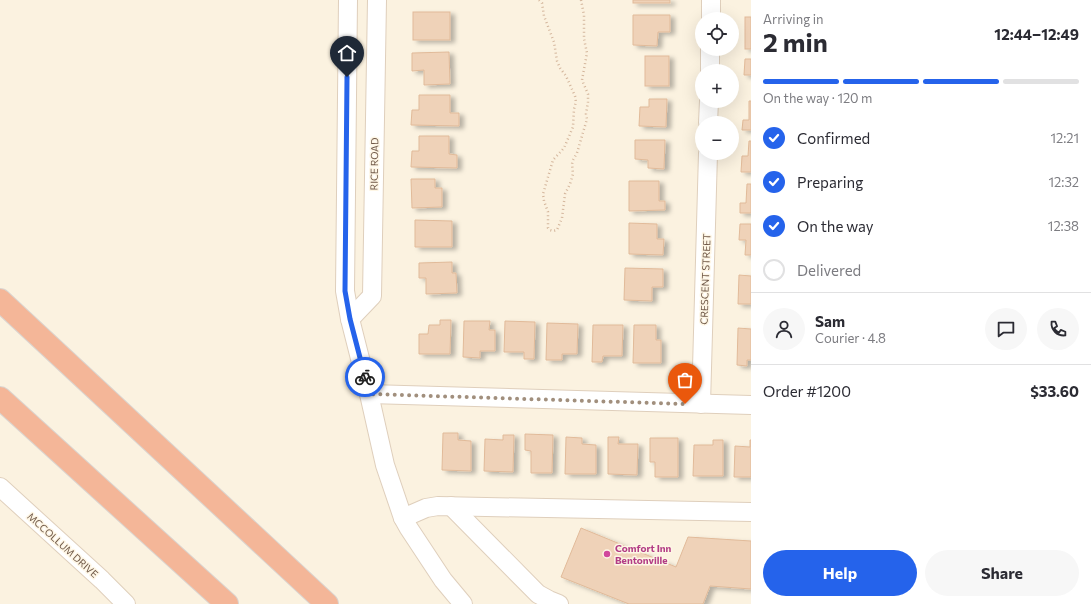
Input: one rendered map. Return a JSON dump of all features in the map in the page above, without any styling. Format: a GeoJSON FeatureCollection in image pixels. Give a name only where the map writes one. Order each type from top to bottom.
{"type":"FeatureCollection","features":[{"type":"Feature","properties":{"kind":"highway"},"geometry":{"type":"LineString","coordinates":[[0,300],[327,604]]}},
{"type":"Feature","properties":{"kind":"highway"},"geometry":{"type":"LineString","coordinates":[[0,398],[225,603]]}},
{"type":"Feature","properties":{"kind":"street"},"geometry":{"type":"LineString","coordinates":[[348,0],[345,291],[350,319],[369,394],[384,465],[403,518],[443,580],[463,604]]}},
{"type":"Feature","properties":{"kind":"street","name":"RICE ROAD"},"geometry":{"type":"LineString","coordinates":[[350,319],[372,296],[376,0]]}},
{"type":"Feature","properties":{"kind":"street"},"geometry":{"type":"LineString","coordinates":[[711,0],[711,12]]}},
{"type":"Feature","properties":{"kind":"street","name":"CRESCENT STREET"},"geometry":{"type":"LineString","coordinates":[[701,404],[708,160]]}},
{"type":"Feature","properties":{"kind":"street"},"geometry":{"type":"LineString","coordinates":[[369,394],[751,405]]}},
{"type":"Feature","properties":{"kind":"street","name":"MCCOLLUM DRIVE"},"geometry":{"type":"LineString","coordinates":[[0,488],[102,580],[126,604]]}},
{"type":"Feature","properties":{"kind":"street"},"geometry":{"type":"LineString","coordinates":[[403,518],[426,508],[438,506],[751,512]]}},
{"type":"Feature","properties":{"kind":"street"},"geometry":{"type":"LineString","coordinates":[[451,506],[538,594],[559,604]]}},
{"type":"Feature","properties":{"kind":"path"},"geometry":{"type":"LineString","coordinates":[[539,0],[542,3],[544,16],[554,42],[557,61],[566,76],[575,96],[576,102],[573,127],[564,148],[553,160],[543,194],[548,212],[548,228],[553,231],[557,230],[562,218],[565,194],[573,174],[573,160],[577,153],[587,119],[588,94],[582,80],[587,53],[584,39],[584,15],[581,0]]}},
{"type":"Feature","properties":{"kind":"building"},"geometry":{"type":"Polygon","coordinates":[[[633,0],[670,0],[670,3],[633,3],[633,0]]]}},
{"type":"Feature","properties":{"kind":"building"},"geometry":{"type":"Polygon","coordinates":[[[413,12],[450,12],[450,40],[413,40],[413,12]]]}},
{"type":"Feature","properties":{"kind":"building"},"geometry":{"type":"Polygon","coordinates":[[[633,15],[670,15],[670,32],[658,32],[657,46],[633,45],[633,15]]]}},
{"type":"Feature","properties":{"kind":"building"},"geometry":{"type":"Polygon","coordinates":[[[745,17],[751,17],[751,49],[745,49],[745,17]]]}},
{"type":"Feature","properties":{"kind":"building"},"geometry":{"type":"Polygon","coordinates":[[[449,52],[450,84],[424,85],[424,70],[412,71],[412,53],[449,52]]]}},
{"type":"Feature","properties":{"kind":"building"},"geometry":{"type":"Polygon","coordinates":[[[645,56],[669,56],[669,86],[645,86],[645,56]]]}},
{"type":"Feature","properties":{"kind":"building"},"geometry":{"type":"Polygon","coordinates":[[[745,59],[751,59],[751,75],[744,75],[745,59]]]}},
{"type":"Feature","properties":{"kind":"building"},"geometry":{"type":"Polygon","coordinates":[[[419,95],[450,95],[450,113],[459,113],[459,126],[411,125],[412,110],[419,110],[419,95]]]}},
{"type":"Feature","properties":{"kind":"building"},"geometry":{"type":"Polygon","coordinates":[[[649,99],[667,99],[666,127],[639,126],[640,107],[649,107],[649,99]]]}},
{"type":"Feature","properties":{"kind":"building"},"geometry":{"type":"Polygon","coordinates":[[[749,101],[751,101],[751,130],[742,130],[743,120],[749,120],[749,101]]]}},
{"type":"Feature","properties":{"kind":"building"},"geometry":{"type":"Polygon","coordinates":[[[419,136],[449,136],[449,154],[457,155],[457,168],[411,167],[412,151],[419,151],[419,136]]]}},
{"type":"Feature","properties":{"kind":"building"},"geometry":{"type":"Polygon","coordinates":[[[635,140],[665,140],[664,169],[648,168],[648,160],[635,159],[635,140]]]}},
{"type":"Feature","properties":{"kind":"building"},"geometry":{"type":"Polygon","coordinates":[[[749,141],[751,141],[751,172],[741,172],[742,156],[748,156],[749,141]]]}},
{"type":"Feature","properties":{"kind":"building"},"geometry":{"type":"Polygon","coordinates":[[[411,179],[435,179],[435,188],[442,188],[442,207],[412,208],[411,179]]]}},
{"type":"Feature","properties":{"kind":"building"},"geometry":{"type":"Polygon","coordinates":[[[629,181],[659,181],[659,201],[665,201],[665,210],[629,211],[629,181]]]}},
{"type":"Feature","properties":{"kind":"building"},"geometry":{"type":"Polygon","coordinates":[[[747,184],[751,184],[751,213],[740,213],[740,203],[746,203],[747,184]]]}},
{"type":"Feature","properties":{"kind":"building"},"geometry":{"type":"Polygon","coordinates":[[[415,220],[452,221],[452,247],[415,247],[415,220]]]}},
{"type":"Feature","properties":{"kind":"building"},"geometry":{"type":"Polygon","coordinates":[[[629,223],[657,224],[657,239],[664,239],[663,255],[629,254],[629,223]]]}},
{"type":"Feature","properties":{"kind":"building"},"geometry":{"type":"Polygon","coordinates":[[[740,224],[751,224],[751,255],[745,255],[746,240],[739,240],[740,224]]]}},
{"type":"Feature","properties":{"kind":"building"},"geometry":{"type":"Polygon","coordinates":[[[452,262],[452,273],[456,273],[457,293],[426,294],[426,278],[419,278],[419,263],[452,262]]]}},
{"type":"Feature","properties":{"kind":"building"},"geometry":{"type":"Polygon","coordinates":[[[625,268],[663,269],[663,287],[652,287],[652,301],[624,300],[625,268]]]}},
{"type":"Feature","properties":{"kind":"building"},"geometry":{"type":"Polygon","coordinates":[[[739,275],[751,276],[751,304],[738,304],[739,275]]]}},
{"type":"Feature","properties":{"kind":"building"},"geometry":{"type":"Polygon","coordinates":[[[440,320],[451,320],[450,354],[419,354],[419,334],[428,334],[429,325],[440,325],[440,320]]]}},
{"type":"Feature","properties":{"kind":"building"},"geometry":{"type":"Polygon","coordinates":[[[464,321],[490,321],[489,330],[495,330],[495,351],[480,351],[480,358],[463,357],[464,321]]]}},
{"type":"Feature","properties":{"kind":"building"},"geometry":{"type":"Polygon","coordinates":[[[505,321],[535,322],[534,359],[524,359],[524,352],[504,352],[505,321]]]}},
{"type":"Feature","properties":{"kind":"building"},"geometry":{"type":"Polygon","coordinates":[[[547,323],[578,324],[577,354],[562,354],[562,360],[546,360],[547,323]]]}},
{"type":"Feature","properties":{"kind":"building"},"geometry":{"type":"Polygon","coordinates":[[[593,325],[623,325],[622,356],[603,356],[602,362],[592,362],[593,325]]]}},
{"type":"Feature","properties":{"kind":"building"},"geometry":{"type":"Polygon","coordinates":[[[634,325],[656,325],[656,340],[661,340],[661,363],[633,363],[634,325]]]}},
{"type":"Feature","properties":{"kind":"building"},"geometry":{"type":"Polygon","coordinates":[[[738,328],[751,329],[751,360],[747,360],[747,366],[737,365],[738,328]]]}},
{"type":"Feature","properties":{"kind":"building"},"geometry":{"type":"Polygon","coordinates":[[[443,433],[458,433],[458,440],[471,441],[471,471],[442,470],[443,433]]]}},
{"type":"Feature","properties":{"kind":"building"},"geometry":{"type":"Polygon","coordinates":[[[525,434],[553,435],[552,473],[531,473],[531,451],[525,450],[525,434]]]}},
{"type":"Feature","properties":{"kind":"building"},"geometry":{"type":"Polygon","coordinates":[[[503,435],[514,435],[513,472],[484,471],[485,439],[503,440],[503,435]]]}},
{"type":"Feature","properties":{"kind":"building"},"geometry":{"type":"Polygon","coordinates":[[[566,437],[582,438],[582,444],[596,445],[596,474],[565,474],[566,437]]]}},
{"type":"Feature","properties":{"kind":"building"},"geometry":{"type":"Polygon","coordinates":[[[608,437],[619,437],[618,444],[638,444],[637,475],[608,474],[608,437]]]}},
{"type":"Feature","properties":{"kind":"building"},"geometry":{"type":"Polygon","coordinates":[[[650,438],[678,438],[678,477],[655,477],[655,462],[650,462],[650,438]]]}},
{"type":"Feature","properties":{"kind":"building"},"geometry":{"type":"Polygon","coordinates":[[[713,440],[723,440],[723,476],[693,476],[694,445],[713,445],[713,440]]]}},
{"type":"Feature","properties":{"kind":"building"},"geometry":{"type":"Polygon","coordinates":[[[750,440],[751,477],[734,477],[735,446],[750,447],[750,440]]]}},
{"type":"Feature","properties":{"kind":"building","name":"Comfort Inn Bentonville"},"geometry":{"type":"Polygon","coordinates":[[[581,528],[676,567],[688,537],[751,541],[751,589],[710,586],[703,604],[629,604],[561,577],[581,528]]]}},
{"type":"Feature","properties":{"kind":"way so far"},"geometry":{"type":"LineString","coordinates":[[365,377],[369,394],[685,404]]}},
{"type":"Feature","properties":{"kind":"place","name":"Comfort Inn Bentonville"},"geometry":{"type":"Point","coordinates":[607,554]}},
{"type":"Feature","properties":{"kind":"route"},"geometry":{"type":"LineString","coordinates":[[347,77],[345,291],[350,319],[365,377]]}}]}
